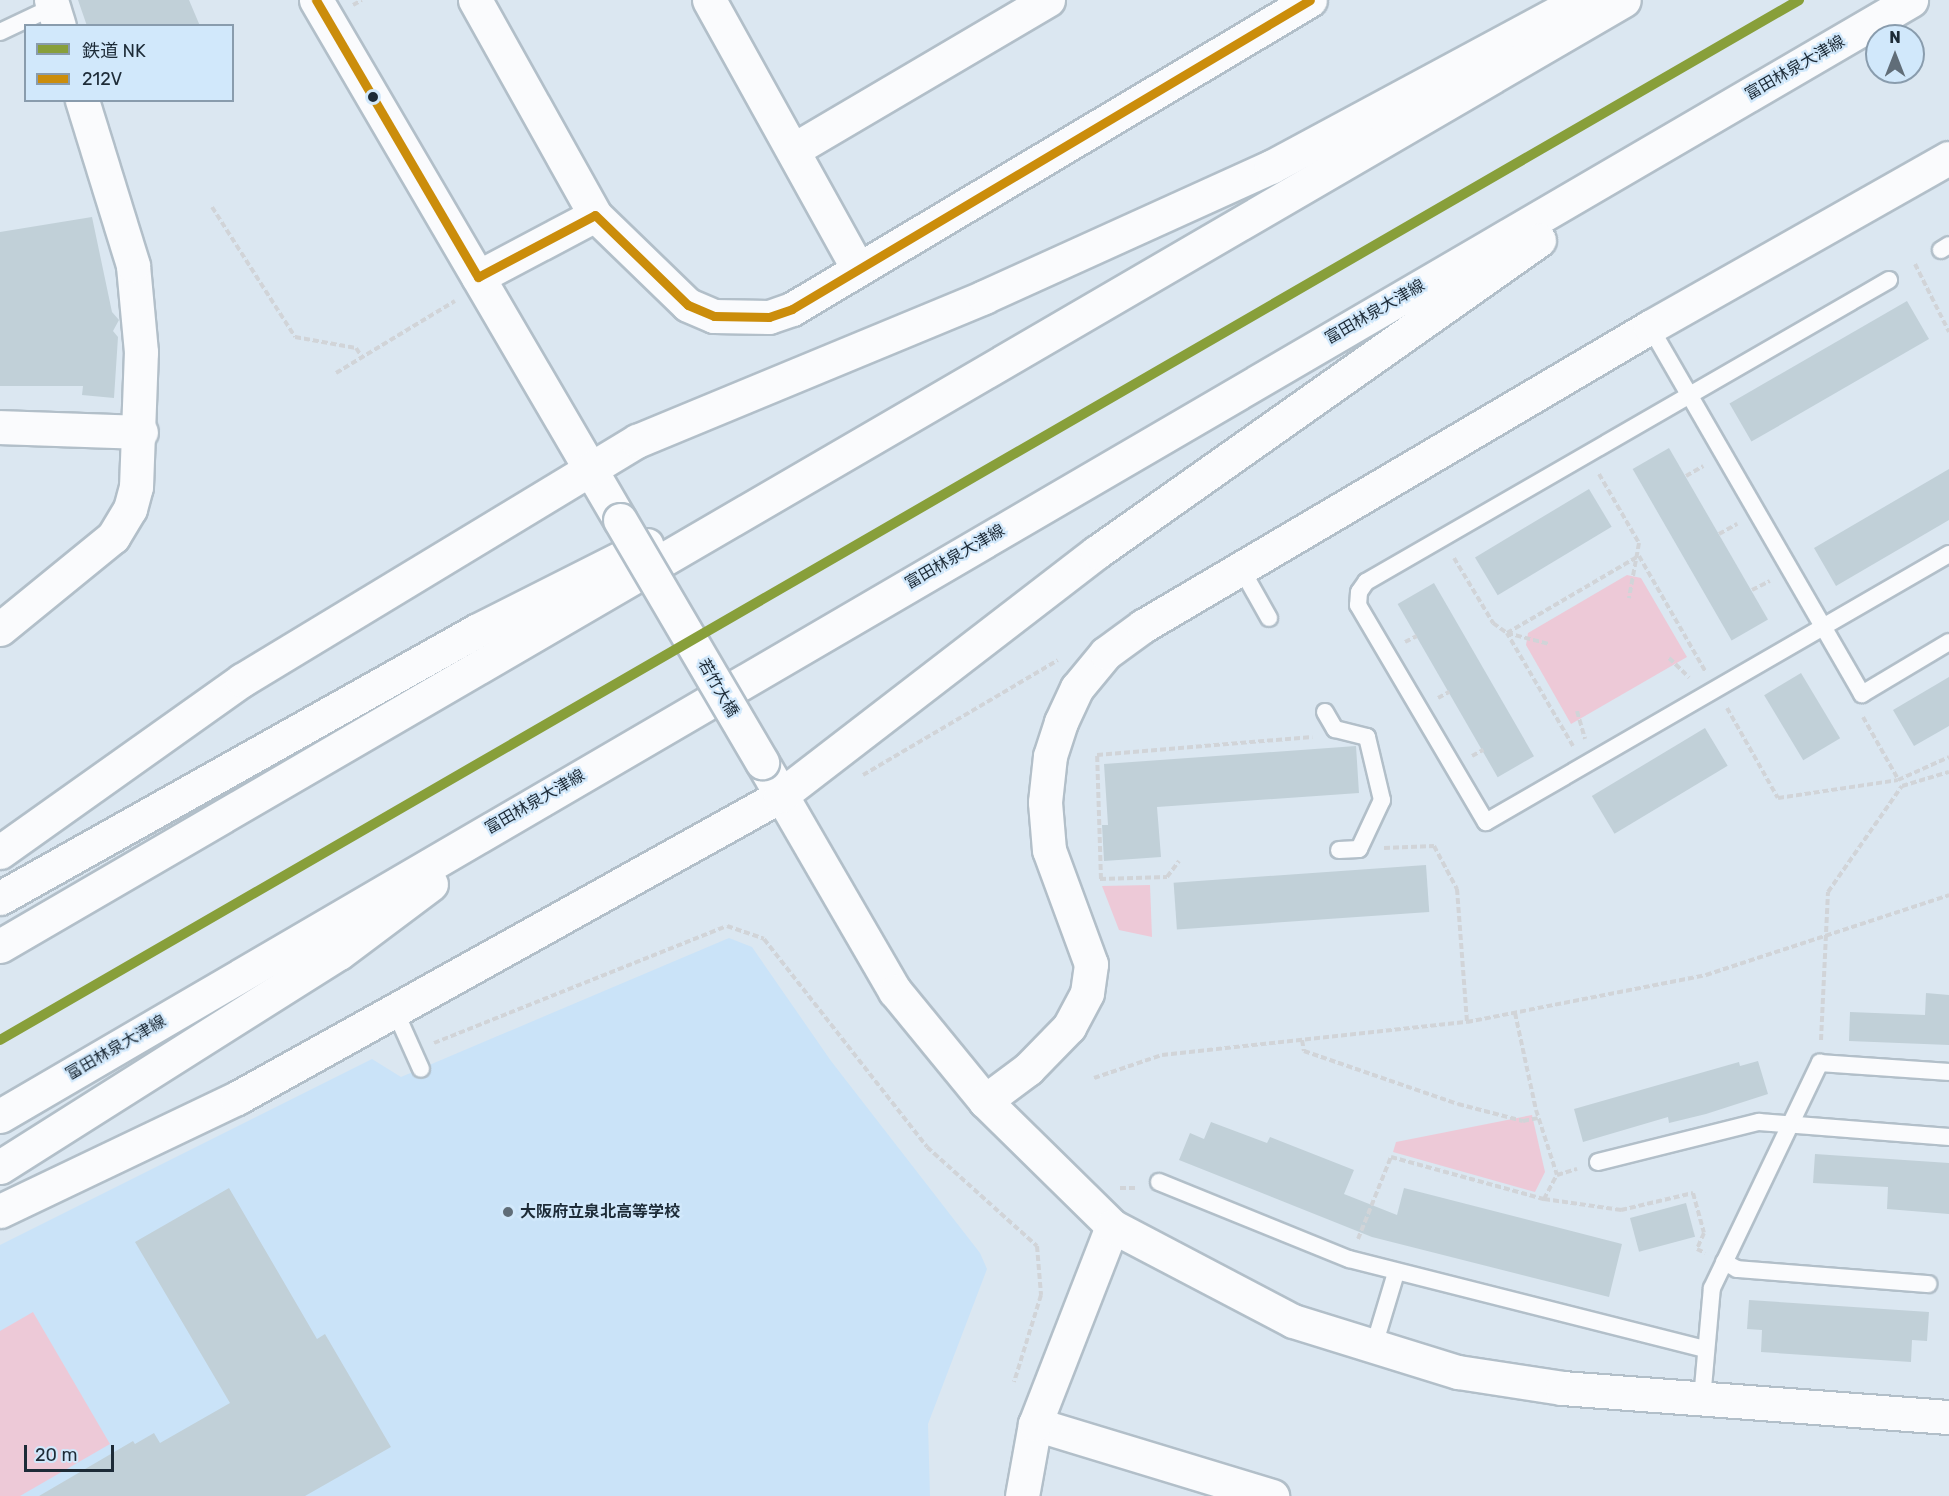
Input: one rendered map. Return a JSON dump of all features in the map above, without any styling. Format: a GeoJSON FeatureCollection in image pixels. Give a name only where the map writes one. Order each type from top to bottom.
{"type":"FeatureCollection","features":[{"type":"Feature","properties":{"kind":"main road","name":"若竹大橋"},"geometry":{"type":"LineString","coordinates":[[316,0],[468,288],[590,469],[895,991],[985,1101],[1112,1226],[1293,1321],[1373,1349],[1458,1372],[1562,1388],[1949,1417]]}},
{"type":"Feature","properties":{"kind":"main road"},"geometry":{"type":"LineString","coordinates":[[475,0],[596,215],[688,304],[714,316],[769,317],[792,309],[857,267],[1310,0]]}},
{"type":"Feature","properties":{"kind":"main road"},"geometry":{"type":"LineString","coordinates":[[709,0],[857,267]]}},
{"type":"Feature","properties":{"kind":"main road"},"geometry":{"type":"LineString","coordinates":[[793,150],[1048,0]]}},
{"type":"Feature","properties":{"kind":"main road"},"geometry":{"type":"LineString","coordinates":[[0,852],[242,680],[637,441],[984,297],[1271,167],[1581,0]]}},
{"type":"Feature","properties":{"kind":"main road"},"geometry":{"type":"LineString","coordinates":[[0,946],[961,384],[1624,0]]}},
{"type":"Feature","properties":{"kind":"main road","name":"富田林泉大津線"},"geometry":{"type":"LineString","coordinates":[[0,1116],[554,790],[1911,0]]}},
{"type":"Feature","properties":{"kind":"main road"},"geometry":{"type":"LineString","coordinates":[[0,1211],[237,1098],[396,1013],[780,796],[1097,552],[1763,86]]}},
{"type":"Feature","properties":{"kind":"main road"},"geometry":{"type":"LineString","coordinates":[[0,629],[121,525],[136,487],[141,432],[141,352],[134,265],[83,102]]}},
{"type":"Feature","properties":{"kind":"main road"},"geometry":{"type":"LineString","coordinates":[[985,1101],[1028,1069],[1069,1028],[1087,993],[1091,964],[1049,849],[1045,802],[1050,756],[1077,688],[1106,653],[1143,626],[1242,570],[1650,327],[1949,158]]}},
{"type":"Feature","properties":{"kind":"main road"},"geometry":{"type":"LineString","coordinates":[[468,288],[596,215]]}},
{"type":"Feature","properties":{"kind":"main road"},"geometry":{"type":"LineString","coordinates":[[0,898],[476,632],[961,384]]}},
{"type":"Feature","properties":{"kind":"main road"},"geometry":{"type":"LineString","coordinates":[[0,427],[141,432]]}},
{"type":"Feature","properties":{"kind":"main road"},"geometry":{"type":"LineString","coordinates":[[0,1167],[339,953],[554,790]]}},
{"type":"Feature","properties":{"kind":"main road"},"geometry":{"type":"LineString","coordinates":[[1023,1496],[1035,1424],[1112,1226]]}},
{"type":"Feature","properties":{"kind":"main road"},"geometry":{"type":"LineString","coordinates":[[1035,1424],[1272,1496]]}},
{"type":"Feature","properties":{"kind":"lane"},"geometry":{"type":"LineString","coordinates":[[0,32],[54,11]]}},
{"type":"Feature","properties":{"kind":"lane"},"geometry":{"type":"LineString","coordinates":[[1889,279],[1366,582],[1359,592],[1358,605],[1486,822],[1949,554]]}},
{"type":"Feature","properties":{"kind":"lane"},"geometry":{"type":"LineString","coordinates":[[1650,327],[1862,694],[1949,642]]}},
{"type":"Feature","properties":{"kind":"lane"},"geometry":{"type":"LineString","coordinates":[[1242,570],[1269,618]]}},
{"type":"Feature","properties":{"kind":"lane"},"geometry":{"type":"LineString","coordinates":[[1325,712],[1335,729],[1367,737],[1383,800],[1359,849],[1339,850]]}},
{"type":"Feature","properties":{"kind":"lane"},"geometry":{"type":"LineString","coordinates":[[396,1013],[421,1069]]}},
{"type":"Feature","properties":{"kind":"lane"},"geometry":{"type":"LineString","coordinates":[[1702,1400],[1712,1288],[1820,1063],[1949,1072]]}},
{"type":"Feature","properties":{"kind":"lane"},"geometry":{"type":"LineString","coordinates":[[1598,1162],[1759,1122],[1791,1122],[1949,1137]]}},
{"type":"Feature","properties":{"kind":"lane"},"geometry":{"type":"LineString","coordinates":[[1159,1182],[1349,1259],[1396,1273],[1706,1349]]}},
{"type":"Feature","properties":{"kind":"lane"},"geometry":{"type":"LineString","coordinates":[[1724,1262],[1737,1269],[1928,1284]]}},
{"type":"Feature","properties":{"kind":"lane"},"geometry":{"type":"LineString","coordinates":[[1373,1349],[1396,1273]]}},
{"type":"Feature","properties":{"kind":"path"},"geometry":{"type":"LineString","coordinates":[[212,207],[295,337],[356,348],[362,357]]}},
{"type":"Feature","properties":{"kind":"path"},"geometry":{"type":"LineString","coordinates":[[1889,279],[1945,248]]}},
{"type":"Feature","properties":{"kind":"path"},"geometry":{"type":"LineString","coordinates":[[1915,264],[1949,332]]}},
{"type":"Feature","properties":{"kind":"path"},"geometry":{"type":"LineString","coordinates":[[336,373],[468,288]]}},
{"type":"Feature","properties":{"kind":"path"},"geometry":{"type":"LineString","coordinates":[[1588,455],[1639,543],[1640,556],[1629,598]]}},
{"type":"Feature","properties":{"kind":"path"},"geometry":{"type":"LineString","coordinates":[[1686,476],[1705,465]]}},
{"type":"Feature","properties":{"kind":"path"},"geometry":{"type":"LineString","coordinates":[[1719,534],[1739,523]]}},
{"type":"Feature","properties":{"kind":"path"},"geometry":{"type":"LineString","coordinates":[[1443,539],[1493,623],[1508,633],[1549,645]]}},
{"type":"Feature","properties":{"kind":"path"},"geometry":{"type":"LineString","coordinates":[[1508,633],[1640,556]]}},
{"type":"Feature","properties":{"kind":"path"},"geometry":{"type":"LineString","coordinates":[[1640,556],[1778,798],[1898,780],[1949,758]]}},
{"type":"Feature","properties":{"kind":"path"},"geometry":{"type":"LineString","coordinates":[[1752,590],[1772,580]]}},
{"type":"Feature","properties":{"kind":"path"},"geometry":{"type":"LineString","coordinates":[[1508,633],[1585,765]]}},
{"type":"Feature","properties":{"kind":"path"},"geometry":{"type":"LineString","coordinates":[[858,778],[1067,655]]}},
{"type":"Feature","properties":{"kind":"path"},"geometry":{"type":"LineString","coordinates":[[1669,657],[1688,678],[1705,670]]}},
{"type":"Feature","properties":{"kind":"path"},"geometry":{"type":"LineString","coordinates":[[1862,694],[1858,707],[1902,786]]}},
{"type":"Feature","properties":{"kind":"path"},"geometry":{"type":"LineString","coordinates":[[1573,746],[1585,740],[1577,711]]}},
{"type":"Feature","properties":{"kind":"path"},"geometry":{"type":"LineString","coordinates":[[1101,879],[1097,755],[1320,737],[1335,729]]}},
{"type":"Feature","properties":{"kind":"path"},"geometry":{"type":"LineString","coordinates":[[1820,1063],[1828,935],[1828,892],[1902,786],[1949,772]]}},
{"type":"Feature","properties":{"kind":"path"},"geometry":{"type":"LineString","coordinates":[[1359,849],[1434,846],[1457,889],[1467,1023]]}},
{"type":"Feature","properties":{"kind":"path"},"geometry":{"type":"LineString","coordinates":[[1092,880],[1167,877],[1179,861]]}},
{"type":"Feature","properties":{"kind":"path"},"geometry":{"type":"LineString","coordinates":[[1094,1078],[1162,1055],[1467,1023],[1706,975],[1949,895]]}},
{"type":"Feature","properties":{"kind":"path"},"geometry":{"type":"LineString","coordinates":[[414,1051],[727,926],[764,939],[927,1147],[1037,1246],[1041,1295],[1012,1390]]}},
{"type":"Feature","properties":{"kind":"path"},"geometry":{"type":"LineString","coordinates":[[1515,1013],[1538,1118],[1557,1175]]}},
{"type":"Feature","properties":{"kind":"path"},"geometry":{"type":"LineString","coordinates":[[1302,1040],[1304,1051],[1458,1104],[1523,1121],[1538,1118]]}},
{"type":"Feature","properties":{"kind":"path"},"geometry":{"type":"LineString","coordinates":[[1349,1259],[1391,1157],[1544,1199],[1621,1210],[1693,1193],[1704,1233],[1697,1249],[1724,1262]]}},
{"type":"Feature","properties":{"kind":"path"},"geometry":{"type":"LineString","coordinates":[[1544,1199],[1557,1175],[1598,1162]]}},
{"type":"Feature","properties":{"kind":"shaded area"},"geometry":{"type":"Polygon","coordinates":[[[1627,575],[1641,578],[1687,657],[1571,724],[1526,645],[1528,633],[1627,575]]]}},
{"type":"Feature","properties":{"kind":"shaded area"},"geometry":{"type":"Polygon","coordinates":[[[1150,885],[1152,937],[1119,930],[1102,886],[1150,885]]]}},
{"type":"Feature","properties":{"kind":"shaded area","name":"大阪府立泉北高等学校"},"geometry":{"type":"Polygon","coordinates":[[[729,938],[752,947],[831,1061],[980,1253],[987,1269],[928,1424],[930,1496],[0,1496],[0,1245],[372,1059],[401,1077],[729,938]]]}},
{"type":"Feature","properties":{"kind":"shaded area"},"geometry":{"type":"Polygon","coordinates":[[[1532,1115],[1545,1172],[1535,1192],[1393,1152],[1396,1142],[1532,1115]]]}},
{"type":"Feature","properties":{"kind":"shaded area"},"geometry":{"type":"Polygon","coordinates":[[[33,1312],[110,1444],[20,1496],[0,1496],[0,1331],[33,1312]]]}},
{"type":"Feature","properties":{"kind":"building"},"geometry":{"type":"Polygon","coordinates":[[[78,0],[189,0],[199,24],[86,24],[78,0]]]}},
{"type":"Feature","properties":{"kind":"building"},"geometry":{"type":"Polygon","coordinates":[[[92,217],[112,312],[119,320],[113,331],[118,337],[114,398],[82,395],[83,386],[0,386],[0,232],[92,217]]]}},
{"type":"Feature","properties":{"kind":"building"},"geometry":{"type":"Polygon","coordinates":[[[1907,301],[1929,339],[1751,442],[1729,404],[1907,301]]]}},
{"type":"Feature","properties":{"kind":"building"},"geometry":{"type":"Polygon","coordinates":[[[1669,448],[1768,619],[1732,640],[1633,469],[1669,448]]]}},
{"type":"Feature","properties":{"kind":"building"},"geometry":{"type":"Polygon","coordinates":[[[1949,469],[1949,520],[1836,586],[1814,548],[1949,469]]]}},
{"type":"Feature","properties":{"kind":"building"},"geometry":{"type":"Polygon","coordinates":[[[1589,489],[1612,527],[1498,595],[1475,558],[1589,489]]]}},
{"type":"Feature","properties":{"kind":"building"},"geometry":{"type":"Polygon","coordinates":[[[1434,583],[1534,756],[1498,777],[1398,604],[1434,583]]]}},
{"type":"Feature","properties":{"kind":"building"},"geometry":{"type":"Polygon","coordinates":[[[1801,673],[1840,738],[1803,760],[1764,695],[1801,673]]]}},
{"type":"Feature","properties":{"kind":"building"},"geometry":{"type":"Polygon","coordinates":[[[1949,677],[1949,726],[1914,746],[1893,710],[1949,677]]]}},
{"type":"Feature","properties":{"kind":"building"},"geometry":{"type":"Polygon","coordinates":[[[1705,728],[1728,766],[1615,834],[1592,796],[1705,728]]]}},
{"type":"Feature","properties":{"kind":"building"},"geometry":{"type":"Polygon","coordinates":[[[1356,746],[1359,793],[1157,807],[1161,857],[1104,861],[1102,825],[1108,825],[1104,764],[1356,746]]]}},
{"type":"Feature","properties":{"kind":"building"},"geometry":{"type":"Polygon","coordinates":[[[1426,865],[1429,912],[1177,930],[1174,883],[1426,865]]]}},
{"type":"Feature","properties":{"kind":"building"},"geometry":{"type":"Polygon","coordinates":[[[1926,993],[1949,995],[1949,1045],[1849,1041],[1850,1012],[1925,1015],[1926,993]]]}},
{"type":"Feature","properties":{"kind":"building"},"geometry":{"type":"Polygon","coordinates":[[[1758,1061],[1768,1094],[1706,1114],[1669,1123],[1668,1117],[1583,1142],[1574,1109],[1739,1062],[1740,1066],[1758,1061]]]}},
{"type":"Feature","properties":{"kind":"building"},"geometry":{"type":"Polygon","coordinates":[[[1211,1122],[1267,1143],[1270,1137],[1354,1170],[1344,1194],[1397,1215],[1404,1188],[1622,1244],[1609,1297],[1372,1237],[1179,1160],[1190,1133],[1204,1139],[1211,1122]]]}},
{"type":"Feature","properties":{"kind":"building"},"geometry":{"type":"Polygon","coordinates":[[[1815,1154],[1949,1163],[1949,1214],[1887,1209],[1888,1187],[1813,1183],[1815,1154]]]}},
{"type":"Feature","properties":{"kind":"building"},"geometry":{"type":"Polygon","coordinates":[[[229,1188],[317,1339],[325,1334],[391,1447],[305,1496],[39,1496],[133,1441],[135,1444],[154,1433],[160,1443],[230,1403],[135,1242],[229,1188]]]}},
{"type":"Feature","properties":{"kind":"building"},"geometry":{"type":"Polygon","coordinates":[[[1686,1203],[1695,1237],[1639,1252],[1630,1218],[1686,1203]]]}},
{"type":"Feature","properties":{"kind":"building"},"geometry":{"type":"Polygon","coordinates":[[[1749,1300],[1929,1312],[1927,1341],[1912,1340],[1911,1362],[1761,1352],[1762,1330],[1747,1329],[1749,1300]]]}},
{"type":"Feature","properties":{"kind":"rail line","name":"NK"},"geometry":{"type":"LineString","coordinates":[[0,1040],[1799,0]]}},
{"type":"Feature","properties":{"kind":"transit line","name":"212V"},"geometry":{"type":"LineString","coordinates":[[316,0],[478,277]]}},
{"type":"Feature","properties":{"kind":"transit line","name":"212V"},"geometry":{"type":"LineString","coordinates":[[478,277],[595,215],[688,305],[714,316],[769,317],[792,309],[1310,0]]}},
{"type":"Feature","properties":{"kind":"place","name":"大阪府立泉北高等学校"},"geometry":{"type":"Point","coordinates":[508,1212]}}]}
